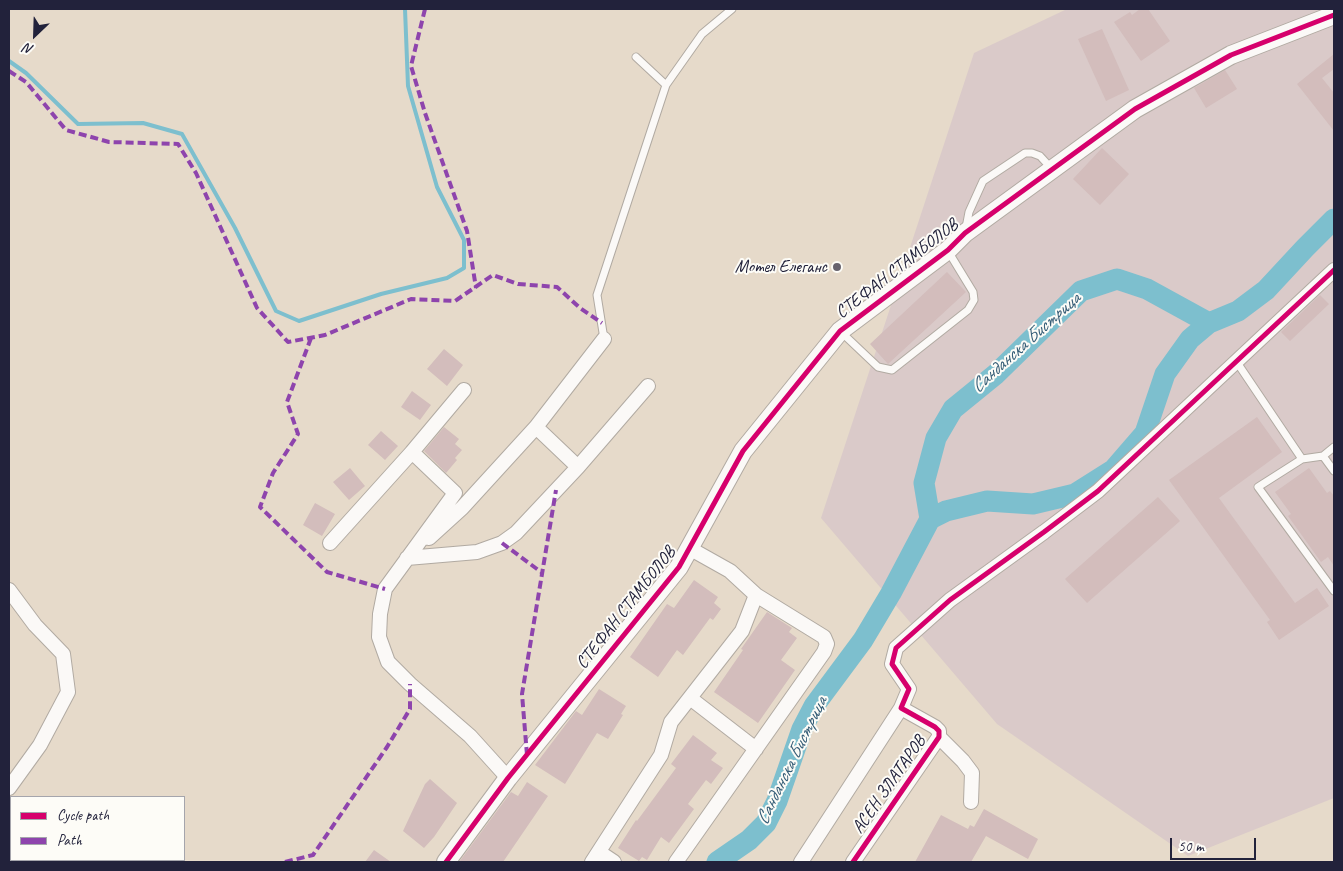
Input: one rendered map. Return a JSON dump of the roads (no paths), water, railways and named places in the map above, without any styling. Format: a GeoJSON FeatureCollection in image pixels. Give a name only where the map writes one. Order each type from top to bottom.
{"type":"FeatureCollection","features":[{"type":"Feature","properties":{"kind":"street","name":"СТЕФАН СТАМБОЛОВ"},"geometry":{"type":"LineString","coordinates":[[446,862],[508,778],[678,567],[743,451],[840,331],[948,250],[965,233],[1135,109],[1231,55],[1334,14]]}},
{"type":"Feature","properties":{"kind":"street"},"geometry":{"type":"LineString","coordinates":[[1236,361],[1334,270]]}},
{"type":"Feature","properties":{"kind":"street"},"geometry":{"type":"LineString","coordinates":[[407,558],[462,508],[536,427],[604,338]]}},
{"type":"Feature","properties":{"kind":"street","name":"АСЕН ЗЛАТАРОВ"},"geometry":{"type":"LineString","coordinates":[[801,862],[901,708],[909,689],[892,664],[896,648],[950,600],[1098,491],[1236,361]]}},
{"type":"Feature","properties":{"kind":"street"},"geometry":{"type":"LineString","coordinates":[[407,558],[477,552],[502,542],[516,533],[578,467],[648,386]]}},
{"type":"Feature","properties":{"kind":"street"},"geometry":{"type":"LineString","coordinates":[[330,543],[412,452],[464,390]]}},
{"type":"Feature","properties":{"kind":"street"},"geometry":{"type":"LineString","coordinates":[[536,427],[578,467]]}},
{"type":"Feature","properties":{"kind":"street"},"geometry":{"type":"LineString","coordinates":[[412,452],[455,492],[385,589],[380,614],[379,637],[388,662],[410,684],[470,736],[508,778]]}},
{"type":"Feature","properties":{"kind":"street"},"geometry":{"type":"LineString","coordinates":[[676,862],[824,652],[827,644],[824,637],[756,595],[730,571],[689,548]]}},
{"type":"Feature","properties":{"kind":"street"},"geometry":{"type":"LineString","coordinates":[[9,590],[35,624],[63,654],[68,692],[40,745],[9,788]]}},
{"type":"Feature","properties":{"kind":"street"},"geometry":{"type":"LineString","coordinates":[[614,862],[595,857],[661,755],[671,722],[742,631],[756,595]]}},
{"type":"Feature","properties":{"kind":"street"},"geometry":{"type":"LineString","coordinates":[[690,698],[756,749]]}},
{"type":"Feature","properties":{"kind":"street","name":"АСЕН ЗЛАТАРОВ"},"geometry":{"type":"LineString","coordinates":[[853,862],[939,737],[939,731],[936,727],[901,708]]}},
{"type":"Feature","properties":{"kind":"street"},"geometry":{"type":"LineString","coordinates":[[939,737],[963,760],[972,773],[971,802]]}},
{"type":"Feature","properties":{"kind":"lane"},"geometry":{"type":"LineString","coordinates":[[604,338],[597,295],[666,85],[702,34],[732,9]]}},
{"type":"Feature","properties":{"kind":"lane"},"geometry":{"type":"LineString","coordinates":[[636,57],[666,85]]}},
{"type":"Feature","properties":{"kind":"lane"},"geometry":{"type":"LineString","coordinates":[[965,233],[969,212],[983,181],[1025,153],[1040,156],[1052,169]]}},
{"type":"Feature","properties":{"kind":"lane"},"geometry":{"type":"LineString","coordinates":[[840,331],[878,367],[892,370],[968,310],[974,300],[973,292],[948,250]]}},
{"type":"Feature","properties":{"kind":"lane"},"geometry":{"type":"LineString","coordinates":[[1236,361],[1302,459]]}},
{"type":"Feature","properties":{"kind":"lane"},"geometry":{"type":"LineString","coordinates":[[1334,447],[1323,456],[1302,459],[1258,487],[1334,591]]}},
{"type":"Feature","properties":{"kind":"lane"},"geometry":{"type":"LineString","coordinates":[[1323,456],[1334,471]]}},
{"type":"Feature","properties":{"kind":"waterway"},"geometry":{"type":"LineString","coordinates":[[9,61],[26,73],[78,124],[143,123],[182,134],[235,228],[276,311],[299,321],[381,294],[447,278],[464,268],[464,240],[437,187],[408,86],[405,9]]}},
{"type":"Feature","properties":{"kind":"waterway","name":"Санданска Бистрица"},"geometry":{"type":"LineString","coordinates":[[717,862],[749,840],[766,823],[777,801],[802,729],[814,706],[863,640],[891,593],[930,519],[924,483],[936,438],[953,409],[996,374],[1081,291],[1117,279],[1147,289],[1209,323],[1238,311],[1266,290],[1334,219]]}},
{"type":"Feature","properties":{"kind":"waterway","name":"Санданска Бистрица"},"geometry":{"type":"LineString","coordinates":[[930,519],[946,511],[987,501],[1033,504],[1075,494],[1113,470],[1145,433],[1165,374],[1190,339],[1209,323]]}},
{"type":"Feature","properties":{"kind":"place","name":"Мотел Елеганс"},"geometry":{"type":"Point","coordinates":[837,267]}}]}
